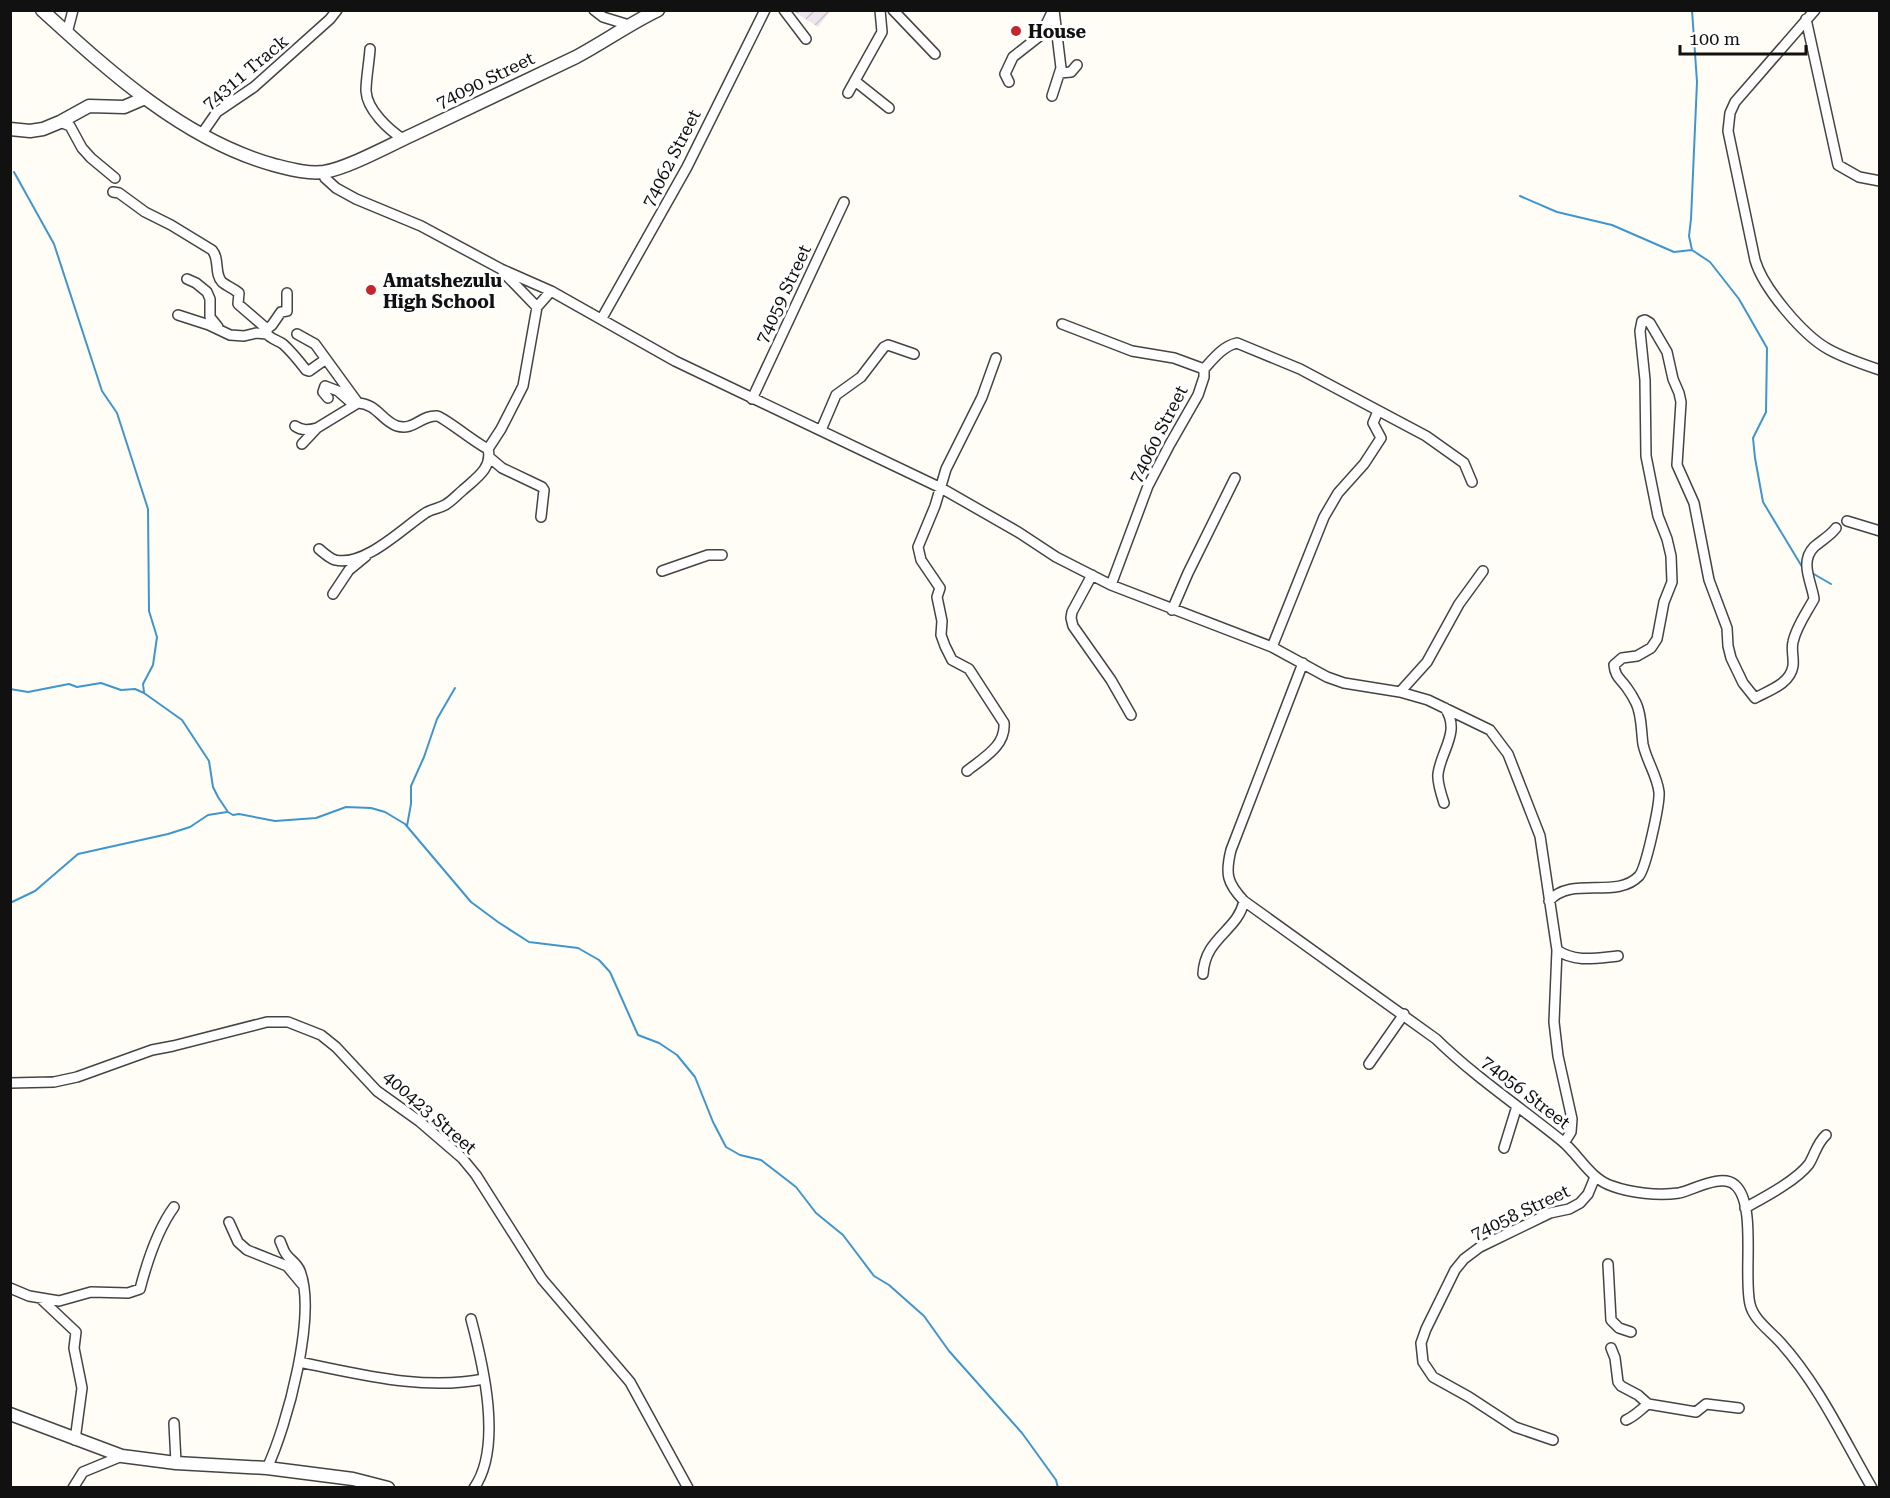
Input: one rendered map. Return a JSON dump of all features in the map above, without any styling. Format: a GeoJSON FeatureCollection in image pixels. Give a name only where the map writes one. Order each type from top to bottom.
{"type":"FeatureCollection","features":[{"type":"Feature","properties":{"kind":"street"},"geometry":{"type":"LineString","coordinates":[[42,10],[145,98],[201,135],[260,161],[292,169],[323,172],[325,178],[336,188],[356,199],[421,226],[501,269],[551,291],[602,318],[675,362],[941,488],[1018,532],[1056,558],[1111,585],[1272,647],[1317,672],[1344,683],[1400,692],[1428,700],[1490,730],[1508,754],[1540,836],[1557,950],[1554,1022],[1573,1125],[1564,1143]]}},
{"type":"Feature","properties":{"kind":"street"},"geometry":{"type":"LineString","coordinates":[[67,33],[73,10]]}},
{"type":"Feature","properties":{"kind":"street","name":"74311 Track"},"geometry":{"type":"LineString","coordinates":[[201,135],[217,112],[254,87],[330,19],[337,10]]}},
{"type":"Feature","properties":{"kind":"street"},"geometry":{"type":"LineString","coordinates":[[594,10],[603,17],[629,24]]}},
{"type":"Feature","properties":{"kind":"street","name":"74090 Street"},"geometry":{"type":"LineString","coordinates":[[323,172],[370,155],[576,57],[602,43],[629,24],[658,10]]}},
{"type":"Feature","properties":{"kind":"street","name":"74062 Street"},"geometry":{"type":"LineString","coordinates":[[602,318],[687,167],[765,10]]}},
{"type":"Feature","properties":{"kind":"street"},"geometry":{"type":"LineString","coordinates":[[784,10],[806,39]]}},
{"type":"Feature","properties":{"kind":"street"},"geometry":{"type":"LineString","coordinates":[[849,93],[882,32],[880,10]]}},
{"type":"Feature","properties":{"kind":"street"},"geometry":{"type":"LineString","coordinates":[[893,10],[935,54]]}},
{"type":"Feature","properties":{"kind":"street"},"geometry":{"type":"LineString","coordinates":[[1052,96],[1061,68],[1054,10]]}},
{"type":"Feature","properties":{"kind":"street"},"geometry":{"type":"LineString","coordinates":[[1006,79],[1012,57],[1041,35],[1054,10]]}},
{"type":"Feature","properties":{"kind":"street"},"geometry":{"type":"LineString","coordinates":[[1815,10],[1746,88],[1730,113],[1728,131],[1755,260],[1758,272],[1767,287],[1818,342],[1836,353],[1880,370]]}},
{"type":"Feature","properties":{"kind":"street"},"geometry":{"type":"LineString","coordinates":[[1806,19],[1838,165],[1859,177],[1880,181]]}},
{"type":"Feature","properties":{"kind":"street"},"geometry":{"type":"LineString","coordinates":[[370,49],[366,80],[367,96],[375,113],[388,129],[403,139]]}},
{"type":"Feature","properties":{"kind":"street"},"geometry":{"type":"LineString","coordinates":[[1060,74],[1071,72],[1077,64]]}},
{"type":"Feature","properties":{"kind":"street"},"geometry":{"type":"LineString","coordinates":[[855,81],[889,108]]}},
{"type":"Feature","properties":{"kind":"street"},"geometry":{"type":"LineString","coordinates":[[10,129],[43,129],[89,106],[124,107],[145,98]]}},
{"type":"Feature","properties":{"kind":"street"},"geometry":{"type":"LineString","coordinates":[[60,122],[70,126],[82,148],[115,178]]}},
{"type":"Feature","properties":{"kind":"street"},"geometry":{"type":"LineString","coordinates":[[112,192],[119,193],[146,212],[212,250],[216,255],[221,281],[238,293],[238,304],[288,349],[306,370],[309,371],[326,359]]}},
{"type":"Feature","properties":{"kind":"street","name":"74059 Street"},"geometry":{"type":"LineString","coordinates":[[752,399],[844,202]]}},
{"type":"Feature","properties":{"kind":"street"},"geometry":{"type":"LineString","coordinates":[[501,269],[537,307]]}},
{"type":"Feature","properties":{"kind":"street"},"geometry":{"type":"LineString","coordinates":[[187,279],[207,292],[210,299],[210,315],[221,332]]}},
{"type":"Feature","properties":{"kind":"street"},"geometry":{"type":"LineString","coordinates":[[319,549],[334,560],[367,554],[426,512],[448,503],[482,472],[488,453],[523,386],[537,307],[551,291]]}},
{"type":"Feature","properties":{"kind":"street"},"geometry":{"type":"LineString","coordinates":[[178,315],[209,325],[221,332],[239,336],[267,332],[281,312],[287,311],[287,292]]}},
{"type":"Feature","properties":{"kind":"street"},"geometry":{"type":"LineString","coordinates":[[195,321],[210,315]]}},
{"type":"Feature","properties":{"kind":"street"},"geometry":{"type":"LineString","coordinates":[[1549,901],[1562,890],[1625,884],[1639,876],[1647,859],[1659,802],[1659,791],[1644,747],[1639,712],[1628,688],[1617,676],[1614,665],[1622,657],[1637,656],[1651,648],[1657,639],[1664,602],[1672,582],[1671,556],[1658,516],[1646,456],[1645,380],[1640,331],[1642,321],[1650,323],[1667,352],[1681,402],[1677,465],[1689,487],[1694,503],[1710,580],[1727,627],[1731,658],[1743,683],[1755,698],[1774,689],[1790,677],[1793,667],[1793,641],[1814,599],[1807,569],[1812,549],[1836,528]]}},
{"type":"Feature","properties":{"kind":"street","name":"74060 Street"},"geometry":{"type":"LineString","coordinates":[[1062,324],[1132,351],[1174,358],[1204,369],[1198,395],[1148,486],[1111,585]]}},
{"type":"Feature","properties":{"kind":"street"},"geometry":{"type":"LineString","coordinates":[[297,334],[315,344],[356,404]]}},
{"type":"Feature","properties":{"kind":"street"},"geometry":{"type":"LineString","coordinates":[[1204,369],[1222,351],[1237,344],[1299,369],[1426,436],[1464,463],[1472,482]]}},
{"type":"Feature","properties":{"kind":"street"},"geometry":{"type":"LineString","coordinates":[[821,430],[836,395],[861,377],[884,347],[893,346],[914,354]]}},
{"type":"Feature","properties":{"kind":"street"},"geometry":{"type":"LineString","coordinates":[[966,771],[1000,743],[1005,732],[1004,723],[969,669],[952,660],[941,635],[942,621],[937,597],[940,588],[921,560],[918,547],[946,469],[982,397],[996,358]]}},
{"type":"Feature","properties":{"kind":"street"},"geometry":{"type":"LineString","coordinates":[[328,398],[323,392],[325,386],[338,391],[356,404]]}},
{"type":"Feature","properties":{"kind":"street"},"geometry":{"type":"LineString","coordinates":[[302,444],[317,428],[356,404],[366,403],[396,426],[410,427],[428,417],[440,416],[488,453],[502,468],[542,487],[544,490],[541,517]]}},
{"type":"Feature","properties":{"kind":"street"},"geometry":{"type":"LineString","coordinates":[[1272,647],[1324,518],[1338,493],[1364,464],[1381,438],[1373,423],[1378,411]]}},
{"type":"Feature","properties":{"kind":"street"},"geometry":{"type":"LineString","coordinates":[[295,426],[307,430],[317,428]]}},
{"type":"Feature","properties":{"kind":"street"},"geometry":{"type":"LineString","coordinates":[[1172,610],[1235,478]]}},
{"type":"Feature","properties":{"kind":"street"},"geometry":{"type":"LineString","coordinates":[[1847,521],[1880,531]]}},
{"type":"Feature","properties":{"kind":"street"},"geometry":{"type":"LineString","coordinates":[[333,594],[349,570],[362,561],[367,554]]}},
{"type":"Feature","properties":{"kind":"street"},"geometry":{"type":"LineString","coordinates":[[662,571],[708,555],[722,555]]}},
{"type":"Feature","properties":{"kind":"street"},"geometry":{"type":"LineString","coordinates":[[1400,692],[1427,662],[1459,604],[1483,571]]}},
{"type":"Feature","properties":{"kind":"street"},"geometry":{"type":"LineString","coordinates":[[1092,575],[1072,612],[1073,626],[1111,680],[1131,715]]}},
{"type":"Feature","properties":{"kind":"street","name":"74056 Street"},"geometry":{"type":"LineString","coordinates":[[1303,663],[1227,864],[1227,873],[1234,891],[1244,901],[1436,1039],[1462,1064],[1564,1143],[1595,1178],[1625,1190],[1660,1194],[1680,1193],[1714,1182],[1731,1182],[1737,1185],[1745,1208],[1749,1263],[1748,1295],[1754,1315],[1807,1376],[1872,1488]]}},
{"type":"Feature","properties":{"kind":"street"},"geometry":{"type":"LineString","coordinates":[[1444,802],[1437,777],[1452,727],[1450,715],[1445,708]]}},
{"type":"Feature","properties":{"kind":"street"},"geometry":{"type":"LineString","coordinates":[[1203,974],[1203,962],[1208,951],[1239,916],[1244,901]]}},
{"type":"Feature","properties":{"kind":"street"},"geometry":{"type":"LineString","coordinates":[[1557,950],[1571,958],[1618,957]]}},
{"type":"Feature","properties":{"kind":"street"},"geometry":{"type":"LineString","coordinates":[[1369,1064],[1404,1014]]}},
{"type":"Feature","properties":{"kind":"street","name":"400423 Street"},"geometry":{"type":"LineString","coordinates":[[10,1083],[54,1082],[77,1077],[152,1050],[267,1022],[288,1022],[321,1035],[336,1047],[377,1091],[419,1121],[462,1158],[476,1175],[542,1279],[630,1382],[688,1488]]}},
{"type":"Feature","properties":{"kind":"street"},"geometry":{"type":"LineString","coordinates":[[1504,1148],[1517,1106]]}},
{"type":"Feature","properties":{"kind":"street"},"geometry":{"type":"LineString","coordinates":[[1745,1208],[1778,1189],[1804,1168],[1826,1135]]}},
{"type":"Feature","properties":{"kind":"street","name":"74058 Street"},"geometry":{"type":"LineString","coordinates":[[1553,1440],[1515,1427],[1469,1397],[1442,1384],[1433,1377],[1423,1362],[1421,1343],[1455,1270],[1464,1259],[1480,1247],[1550,1213],[1569,1209],[1580,1203],[1588,1194],[1595,1178]]}},
{"type":"Feature","properties":{"kind":"street"},"geometry":{"type":"LineString","coordinates":[[10,1288],[19,1293],[59,1301],[91,1292],[128,1293],[140,1289],[158,1233],[174,1206]]}},
{"type":"Feature","properties":{"kind":"street"},"geometry":{"type":"LineString","coordinates":[[229,1222],[238,1242],[247,1250],[287,1266],[303,1286]]}},
{"type":"Feature","properties":{"kind":"street"},"geometry":{"type":"LineString","coordinates":[[267,1468],[281,1435],[299,1362],[305,1307],[300,1272],[296,1264],[285,1253],[280,1241]]}},
{"type":"Feature","properties":{"kind":"street"},"geometry":{"type":"LineString","coordinates":[[1608,1264],[1611,1320],[1619,1328],[1630,1332]]}},
{"type":"Feature","properties":{"kind":"street"},"geometry":{"type":"LineString","coordinates":[[40,1298],[76,1332],[74,1348],[82,1388],[75,1440]]}},
{"type":"Feature","properties":{"kind":"street"},"geometry":{"type":"LineString","coordinates":[[471,1319],[488,1398],[487,1450],[482,1475],[474,1488]]}},
{"type":"Feature","properties":{"kind":"street"},"geometry":{"type":"LineString","coordinates":[[1611,1348],[1616,1358],[1618,1382],[1648,1404],[1696,1412],[1706,1404],[1739,1408]]}},
{"type":"Feature","properties":{"kind":"street"},"geometry":{"type":"LineString","coordinates":[[299,1362],[412,1382],[462,1383],[484,1378]]}},
{"type":"Feature","properties":{"kind":"street"},"geometry":{"type":"LineString","coordinates":[[1626,1420],[1634,1417],[1648,1404]]}},
{"type":"Feature","properties":{"kind":"street"},"geometry":{"type":"LineString","coordinates":[[10,1414],[123,1456],[176,1463],[267,1468],[353,1479],[388,1488]]}},
{"type":"Feature","properties":{"kind":"street"},"geometry":{"type":"LineString","coordinates":[[174,1423],[176,1463]]}},
{"type":"Feature","properties":{"kind":"street"},"geometry":{"type":"LineString","coordinates":[[73,1488],[83,1472],[123,1456]]}},
{"type":"Feature","properties":{"kind":"shaded area"},"geometry":{"type":"Polygon","coordinates":[[[793,11],[830,11],[818,27],[793,11]]]}},
{"type":"Feature","properties":{"kind":"waterway"},"geometry":{"type":"LineString","coordinates":[[1692,10],[1697,82],[1689,236],[1692,250],[1710,262],[1739,299],[1767,348],[1766,412],[1753,438],[1755,458],[1763,502],[1804,570]]}},
{"type":"Feature","properties":{"kind":"waterway"},"geometry":{"type":"LineString","coordinates":[[14,172],[54,244],[102,391],[117,413],[148,509],[149,611],[157,637],[153,665],[143,684],[144,692]]}},
{"type":"Feature","properties":{"kind":"waterway"},"geometry":{"type":"LineString","coordinates":[[1520,196],[1557,212],[1612,225],[1674,252],[1692,250]]}},
{"type":"Feature","properties":{"kind":"waterway"},"geometry":{"type":"LineString","coordinates":[[1812,573],[1831,584]]}},
{"type":"Feature","properties":{"kind":"waterway"},"geometry":{"type":"LineString","coordinates":[[10,689],[28,692],[69,684],[77,687],[101,683],[121,690],[135,689],[144,693],[182,720],[209,761],[213,787],[218,797],[228,812],[233,815],[239,814],[275,821],[316,818],[346,807],[371,808],[385,812],[405,824],[471,902],[498,922],[529,942],[578,948],[599,960],[610,972],[638,1035],[659,1043],[677,1055],[695,1077],[726,1147],[740,1155],[761,1160],[796,1187],[816,1213],[843,1235],[874,1276],[889,1285],[924,1316],[949,1351],[1022,1433],[1056,1480],[1058,1488]]}},
{"type":"Feature","properties":{"kind":"waterway"},"geometry":{"type":"LineString","coordinates":[[407,826],[411,786],[437,719],[455,688]]}},
{"type":"Feature","properties":{"kind":"waterway"},"geometry":{"type":"LineString","coordinates":[[10,903],[35,891],[78,854],[168,834],[190,827],[208,815],[227,812]]}},
{"type":"Feature","properties":{"kind":"place","name":"House"},"geometry":{"type":"Point","coordinates":[1016,31]}},
{"type":"Feature","properties":{"kind":"place","name":"Amatshezulu High School"},"geometry":{"type":"Point","coordinates":[371,290]}}]}
